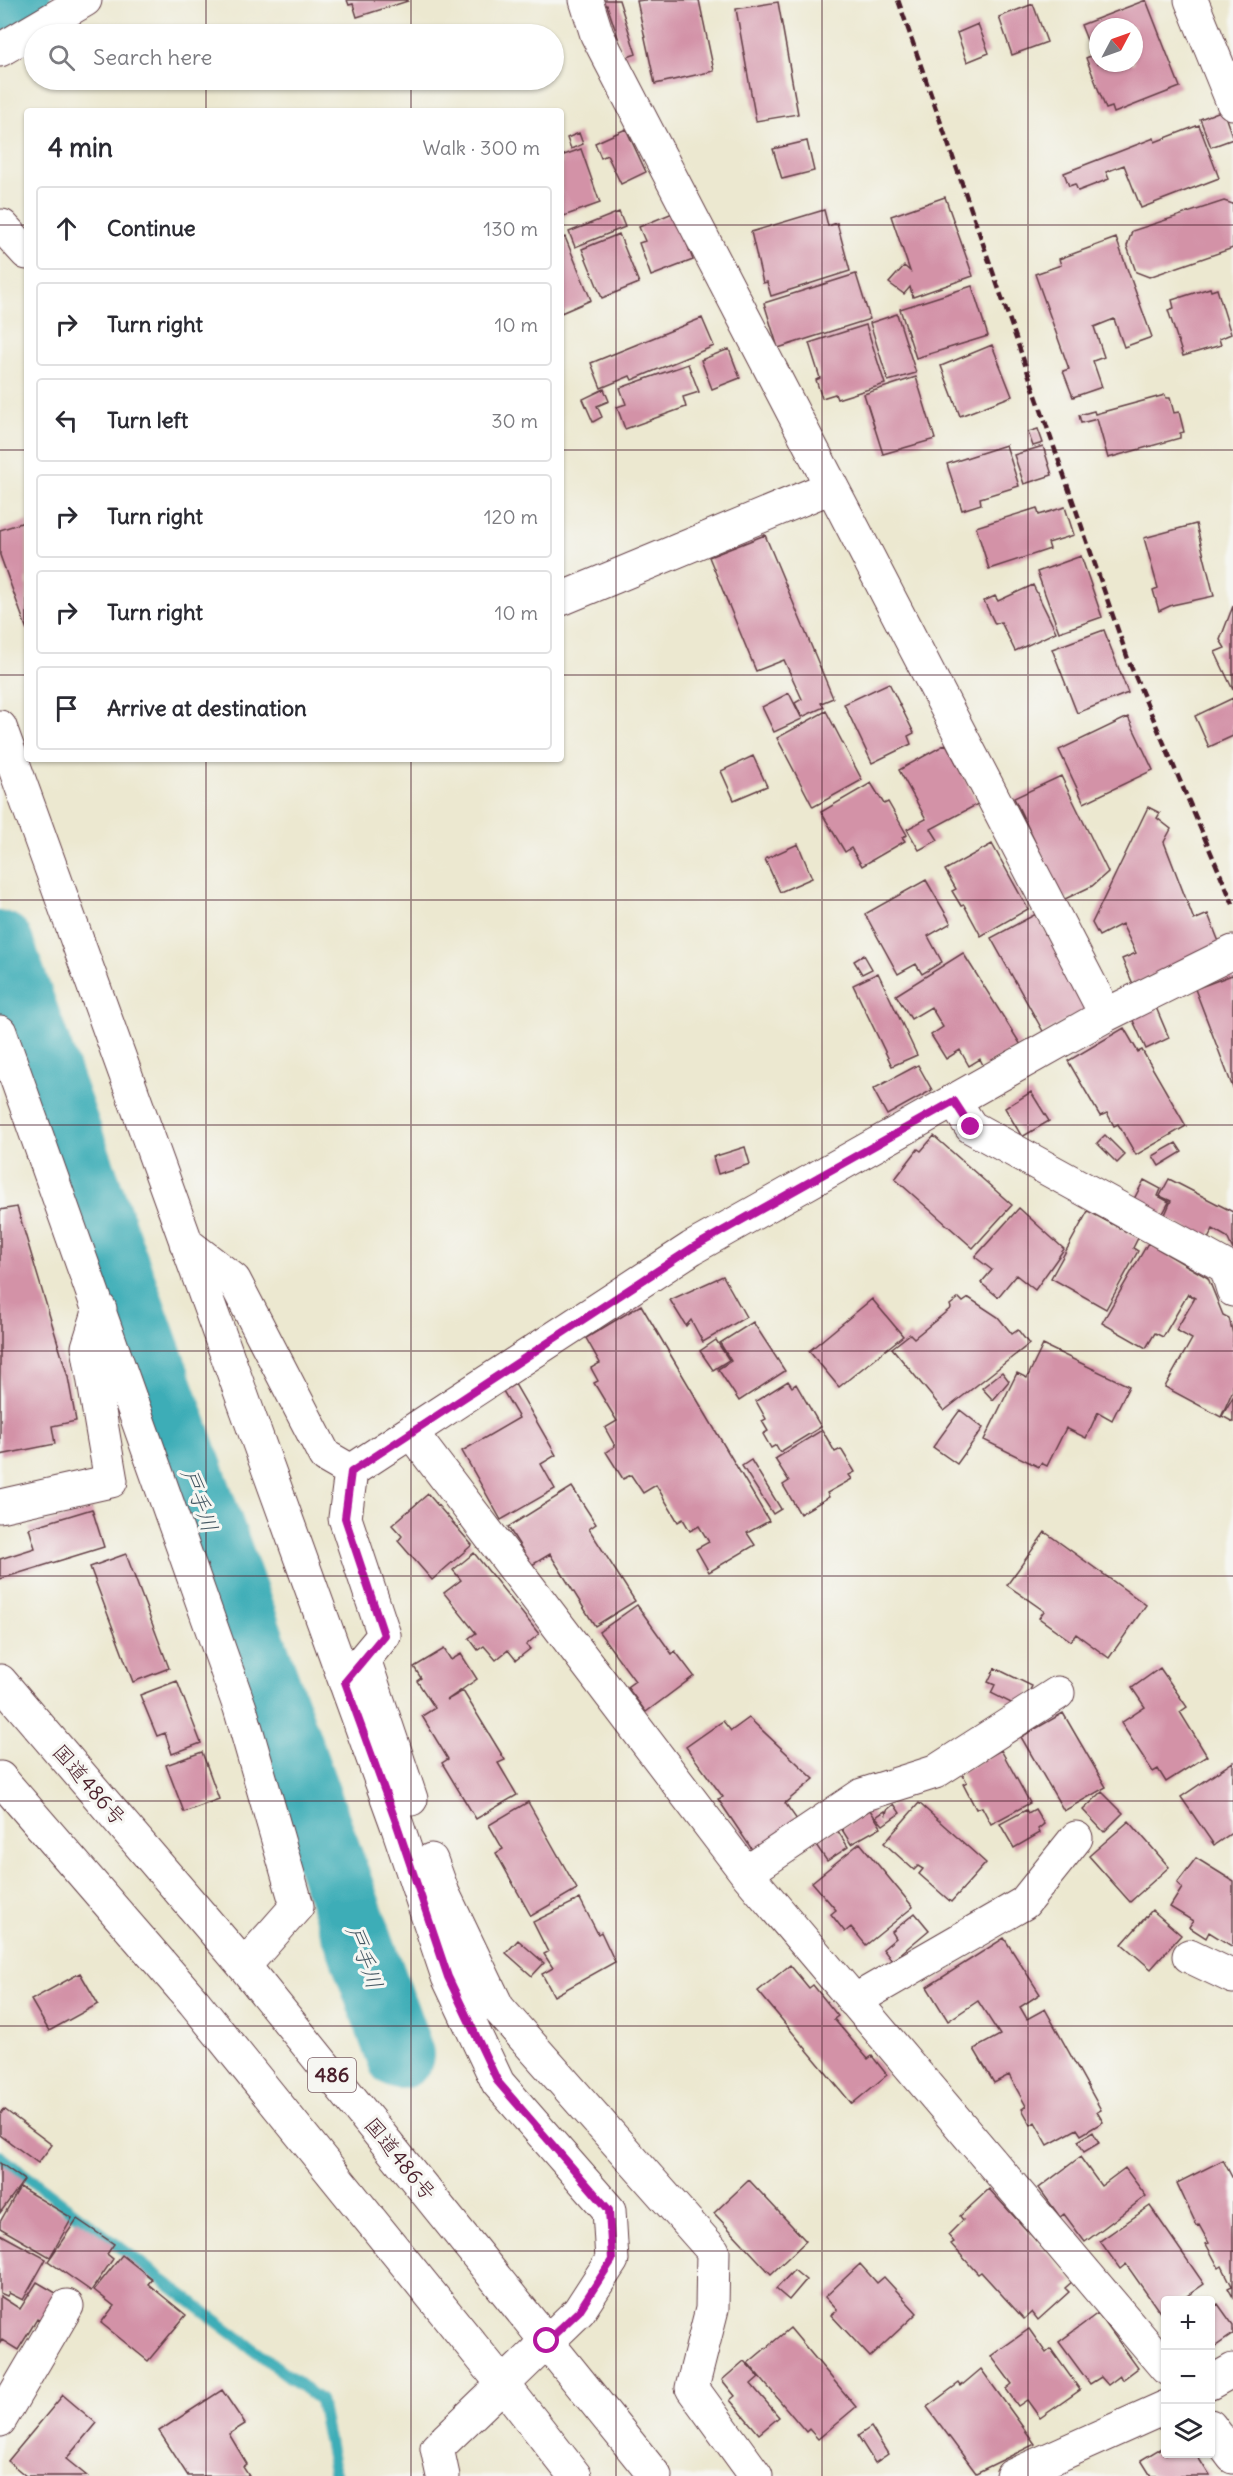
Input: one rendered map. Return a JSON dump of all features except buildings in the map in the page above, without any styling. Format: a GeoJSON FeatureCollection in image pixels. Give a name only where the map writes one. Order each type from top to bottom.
{"type":"FeatureCollection","features":[{"type":"Feature","properties":{"kind":"main road"},"geometry":{"type":"LineString","coordinates":[[45,24],[86,0]]}},
{"type":"Feature","properties":{"kind":"main road"},"geometry":{"type":"LineString","coordinates":[[586,0],[597,35],[1106,1016]]}},
{"type":"Feature","properties":{"kind":"main road"},"geometry":{"type":"LineString","coordinates":[[1191,0],[1233,102]]}},
{"type":"Feature","properties":{"kind":"main road"},"geometry":{"type":"LineString","coordinates":[[0,50],[24,36]]}},
{"type":"Feature","properties":{"kind":"main road"},"geometry":{"type":"LineString","coordinates":[[2,226],[24,250]]}},
{"type":"Feature","properties":{"kind":"main road"},"geometry":{"type":"LineString","coordinates":[[564,598],[831,487]]}},
{"type":"Feature","properties":{"kind":"main road"},"geometry":{"type":"LineString","coordinates":[[0,727],[186,1243],[443,1893],[498,2008],[713,2251],[712,2309],[692,2388],[756,2476]]}},
{"type":"Feature","properties":{"kind":"main road"},"geometry":{"type":"LineString","coordinates":[[354,1671],[384,1635],[345,1518],[351,1472],[692,1248],[1106,1016],[1233,952]]}},
{"type":"Feature","properties":{"kind":"main road"},"geometry":{"type":"LineString","coordinates":[[0,1032],[240,1708],[297,1906],[244,1966]]}},
{"type":"Feature","properties":{"kind":"main road"},"geometry":{"type":"LineString","coordinates":[[954,1101],[971,1127],[1226,1268],[1233,1290]]}},
{"type":"Feature","properties":{"kind":"main road"},"geometry":{"type":"LineString","coordinates":[[186,1243],[234,1280],[325,1456],[351,1472]]}},
{"type":"Feature","properties":{"kind":"main road"},"geometry":{"type":"LineString","coordinates":[[0,1506],[111,1481],[88,1347],[100,1309]]}},
{"type":"Feature","properties":{"kind":"main road"},"geometry":{"type":"LineString","coordinates":[[411,1432],[746,1873],[1161,2362]]}},
{"type":"Feature","properties":{"kind":"main road"},"geometry":{"type":"LineString","coordinates":[[354,1671],[397,1825],[448,1977],[498,2082],[609,2210],[612,2260],[579,2311],[437,2448],[443,2476]]}},
{"type":"Feature","properties":{"kind":"main road","name":"国道486号"},"geometry":{"type":"LineString","coordinates":[[0,1681],[244,1966],[655,2476]]}},
{"type":"Feature","properties":{"kind":"main road"},"geometry":{"type":"LineString","coordinates":[[746,1873],[862,1796],[935,1772],[1058,1693]]}},
{"type":"Feature","properties":{"kind":"main road"},"geometry":{"type":"LineString","coordinates":[[0,1778],[194,2002],[575,2476]]}},
{"type":"Feature","properties":{"kind":"main road"},"geometry":{"type":"LineString","coordinates":[[854,2001],[1024,1903],[1076,1838]]}},
{"type":"Feature","properties":{"kind":"main road"},"geometry":{"type":"LineString","coordinates":[[1189,1956],[1233,1977]]}},
{"type":"Feature","properties":{"kind":"main road"},"geometry":{"type":"LineString","coordinates":[[0,2420],[67,2306]]}},
{"type":"Feature","properties":{"kind":"main road"},"geometry":{"type":"LineString","coordinates":[[1215,2380],[1233,2370]]}},
{"type":"Feature","properties":{"kind":"main road"},"geometry":{"type":"LineString","coordinates":[[1012,2476],[1161,2409]]}},
{"type":"Feature","properties":{"kind":"main road"},"geometry":{"type":"LineString","coordinates":[[1215,2433],[1233,2457]]}},
{"type":"Feature","properties":{"kind":"waterway","name":"戸手川"},"geometry":{"type":"LineString","coordinates":[[0,10],[16,0]]}},
{"type":"Feature","properties":{"kind":"waterway","name":"戸手川"},"geometry":{"type":"LineString","coordinates":[[0,945],[400,2055]]}},
{"type":"Feature","properties":{"kind":"waterway"},"geometry":{"type":"LineString","coordinates":[[0,2156],[320,2400],[335,2476]]}},
{"type":"Feature","properties":{"kind":"railway"},"geometry":{"type":"LineString","coordinates":[[898,0],[1129,662],[1233,904]]}},
{"type":"Feature","properties":{"kind":"route"},"geometry":{"type":"LineString","coordinates":[[547,2341],[579,2311],[612,2260],[609,2210],[498,2082],[448,1977],[397,1825],[345,1682],[384,1635],[345,1518],[351,1472],[692,1248],[954,1101],[971,1127]]}}]}
